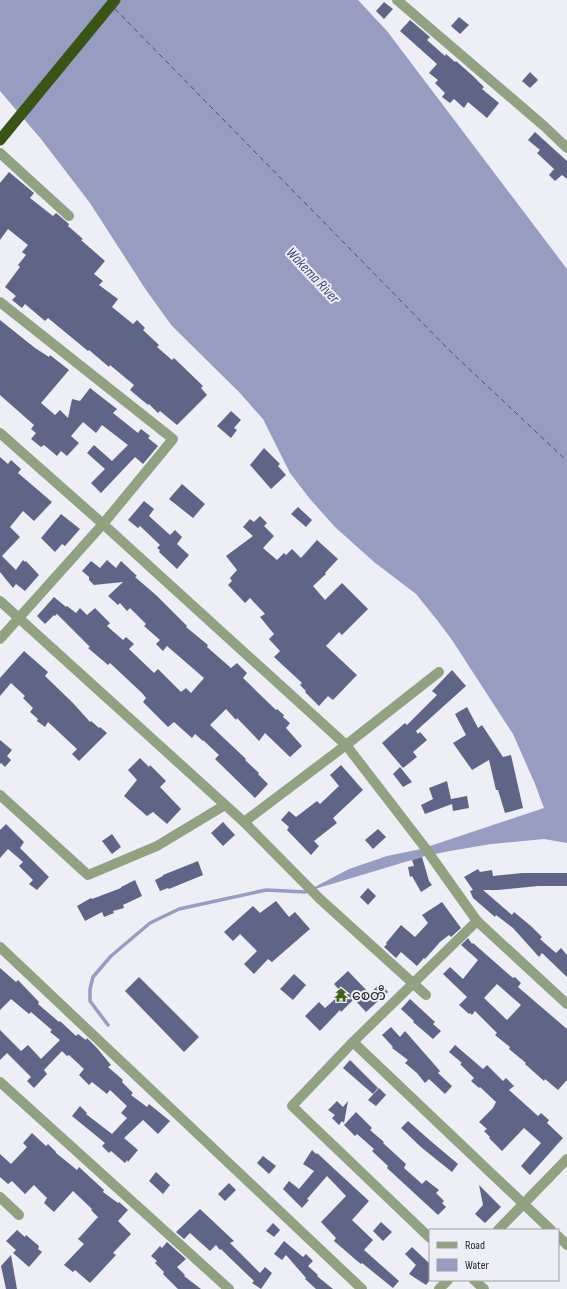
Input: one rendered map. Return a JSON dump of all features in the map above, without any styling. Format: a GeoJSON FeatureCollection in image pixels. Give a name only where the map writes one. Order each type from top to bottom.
{"type":"FeatureCollection","features":[{"type":"Feature","properties":{"kind":"highway"},"geometry":{"type":"LineString","coordinates":[[0,140],[115,0]]}},
{"type":"Feature","properties":{"kind":"street"},"geometry":{"type":"LineString","coordinates":[[397,0],[544,126],[567,148]]}},
{"type":"Feature","properties":{"kind":"street"},"geometry":{"type":"LineString","coordinates":[[2,158],[69,216]]}},
{"type":"Feature","properties":{"kind":"street"},"geometry":{"type":"LineString","coordinates":[[0,302],[173,439],[103,524],[0,640]]}},
{"type":"Feature","properties":{"kind":"street"},"geometry":{"type":"LineString","coordinates":[[0,433],[103,524],[346,745],[423,845],[477,921],[567,1004]]}},
{"type":"Feature","properties":{"kind":"street"},"geometry":{"type":"LineString","coordinates":[[0,601],[244,822],[320,900],[426,996]]}},
{"type":"Feature","properties":{"kind":"street"},"geometry":{"type":"LineString","coordinates":[[244,822],[439,672]]}},
{"type":"Feature","properties":{"kind":"street"},"geometry":{"type":"LineString","coordinates":[[0,795],[88,875],[157,846],[225,805]]}},
{"type":"Feature","properties":{"kind":"street"},"geometry":{"type":"LineString","coordinates":[[429,1237],[292,1106],[353,1042],[477,921]]}},
{"type":"Feature","properties":{"kind":"street"},"geometry":{"type":"LineString","coordinates":[[0,947],[362,1289]]}},
{"type":"Feature","properties":{"kind":"street"},"geometry":{"type":"LineString","coordinates":[[353,1042],[550,1229]]}},
{"type":"Feature","properties":{"kind":"street"},"geometry":{"type":"LineString","coordinates":[[0,1082],[229,1289]]}},
{"type":"Feature","properties":{"kind":"street"},"geometry":{"type":"LineString","coordinates":[[499,1229],[567,1159]]}},
{"type":"Feature","properties":{"kind":"street"},"geometry":{"type":"LineString","coordinates":[[0,1198],[19,1215]]}},
{"type":"Feature","properties":{"kind":"street"},"geometry":{"type":"LineString","coordinates":[[559,1237],[567,1245]]}},
{"type":"Feature","properties":{"kind":"street"},"geometry":{"type":"LineString","coordinates":[[439,1289],[447,1281]]}},
{"type":"Feature","properties":{"kind":"street"},"geometry":{"type":"LineString","coordinates":[[475,1281],[484,1289]]}},
{"type":"Feature","properties":{"kind":"water","name":"Wakema River"},"geometry":{"type":"Polygon","coordinates":[[[0,0],[358,0],[387,31],[567,269],[567,843],[544,839],[491,844],[450,851],[425,856],[305,892],[349,869],[387,856],[421,849],[544,808],[513,734],[452,640],[437,620],[416,594],[374,562],[335,527],[310,499],[290,473],[263,419],[239,392],[172,326],[146,290],[90,203],[41,139],[0,91],[0,0]]]}},
{"type":"Feature","properties":{"kind":"building"},"geometry":{"type":"Polygon","coordinates":[[[384,2],[393,9],[384,19],[376,11],[384,2]]]}},
{"type":"Feature","properties":{"kind":"building"},"geometry":{"type":"Polygon","coordinates":[[[459,17],[469,25],[460,34],[451,26],[459,17]]]}},
{"type":"Feature","properties":{"kind":"building"},"geometry":{"type":"Polygon","coordinates":[[[410,20],[430,37],[427,40],[445,56],[446,54],[455,62],[456,61],[484,87],[482,89],[499,103],[487,118],[468,102],[464,108],[454,99],[450,103],[442,97],[445,93],[435,83],[438,80],[429,73],[437,64],[400,31],[410,20]]]}},
{"type":"Feature","properties":{"kind":"building"},"geometry":{"type":"Polygon","coordinates":[[[530,72],[538,80],[530,88],[522,81],[530,72]]]}},
{"type":"Feature","properties":{"kind":"building"},"geometry":{"type":"Polygon","coordinates":[[[535,132],[567,161],[567,179],[562,175],[555,181],[549,175],[554,169],[537,153],[540,150],[528,140],[535,132]]]}},
{"type":"Feature","properties":{"kind":"building"},"geometry":{"type":"Polygon","coordinates":[[[9,172],[34,193],[30,198],[53,216],[56,213],[83,239],[81,240],[105,261],[94,274],[103,281],[99,285],[118,299],[112,307],[133,324],[137,320],[145,328],[143,330],[159,345],[157,347],[172,360],[174,358],[203,386],[201,388],[207,395],[177,425],[160,411],[158,413],[149,404],[148,405],[130,390],[134,385],[110,365],[109,367],[48,318],[45,321],[25,304],[22,308],[12,300],[16,296],[5,287],[20,267],[18,265],[26,255],[22,252],[28,245],[8,229],[0,240],[0,183],[9,172]]]}},
{"type":"Feature","properties":{"kind":"building"},"geometry":{"type":"Polygon","coordinates":[[[0,320],[35,348],[49,357],[50,355],[69,370],[41,403],[55,415],[60,410],[68,418],[72,399],[80,401],[90,388],[117,409],[113,413],[138,433],[141,429],[150,436],[148,438],[158,446],[143,464],[135,457],[101,493],[91,483],[105,469],[87,453],[94,445],[112,461],[128,445],[102,425],[96,433],[83,422],[71,436],[79,443],[67,456],[61,451],[57,456],[44,445],[41,447],[31,439],[36,433],[31,429],[34,425],[0,395],[0,320]]]}},
{"type":"Feature","properties":{"kind":"building"},"geometry":{"type":"Polygon","coordinates":[[[231,411],[241,420],[234,428],[237,430],[231,438],[217,426],[231,411]]]}},
{"type":"Feature","properties":{"kind":"building"},"geometry":{"type":"Polygon","coordinates":[[[264,448],[280,464],[278,466],[286,475],[271,489],[250,465],[264,448]]]}},
{"type":"Feature","properties":{"kind":"building"},"geometry":{"type":"Polygon","coordinates":[[[0,457],[8,464],[11,460],[21,469],[18,473],[52,502],[34,521],[23,511],[10,527],[20,537],[2,556],[16,570],[23,560],[25,562],[26,561],[39,575],[25,591],[16,584],[13,588],[0,572],[0,457]]]}},
{"type":"Feature","properties":{"kind":"building"},"geometry":{"type":"Polygon","coordinates":[[[182,484],[205,504],[193,518],[169,499],[182,484]]]}},
{"type":"Feature","properties":{"kind":"building"},"geometry":{"type":"Polygon","coordinates":[[[144,501],[154,509],[149,516],[170,535],[175,530],[182,537],[177,544],[189,555],[177,569],[159,552],[160,550],[157,548],[160,545],[140,526],[138,528],[128,520],[144,501]]]}},
{"type":"Feature","properties":{"kind":"building"},"geometry":{"type":"Polygon","coordinates":[[[298,507],[312,520],[306,527],[291,514],[298,507]]]}},
{"type":"Feature","properties":{"kind":"building"},"geometry":{"type":"Polygon","coordinates":[[[61,514],[80,529],[65,546],[62,544],[55,552],[41,538],[61,514]]]}},
{"type":"Feature","properties":{"kind":"building"},"geometry":{"type":"Polygon","coordinates":[[[260,516],[267,523],[264,526],[274,536],[263,548],[277,560],[284,553],[286,555],[292,549],[301,558],[317,540],[338,559],[325,573],[326,574],[313,586],[325,600],[342,583],[368,609],[342,635],[339,632],[326,646],[357,675],[333,700],[328,696],[319,706],[305,692],[306,691],[300,685],[302,683],[274,657],[280,651],[269,639],[274,634],[260,617],[265,614],[250,598],[245,603],[228,585],[232,581],[230,578],[237,570],[226,556],[253,536],[243,527],[250,519],[254,522],[260,516]]]}},
{"type":"Feature","properties":{"kind":"building"},"geometry":{"type":"Polygon","coordinates":[[[107,560],[116,568],[121,561],[137,576],[135,577],[156,595],[187,626],[186,627],[208,645],[207,647],[231,668],[237,663],[247,673],[243,678],[276,710],[277,709],[284,715],[283,717],[290,723],[286,728],[302,746],[290,757],[265,733],[259,741],[226,709],[210,725],[246,759],[245,760],[268,784],[255,798],[215,759],[219,755],[203,740],[195,734],[192,738],[174,722],[168,727],[143,702],[146,698],[142,693],[110,663],[108,665],[88,648],[90,647],[57,614],[45,624],[37,616],[54,597],[76,613],[80,608],[87,615],[95,608],[110,623],[107,626],[123,640],[126,637],[134,644],[129,649],[154,673],[158,669],[181,692],[186,688],[191,693],[204,678],[167,646],[163,651],[156,644],[160,640],[144,626],[146,624],[130,608],[127,611],[120,603],[118,605],[108,596],[123,582],[94,585],[89,580],[89,577],[82,571],[91,561],[100,568],[107,560]]]}},
{"type":"Feature","properties":{"kind":"building"},"geometry":{"type":"Polygon","coordinates":[[[24,651],[48,672],[45,676],[90,722],[91,721],[107,733],[79,761],[72,754],[77,749],[48,722],[45,727],[37,721],[38,719],[30,712],[33,708],[23,698],[25,696],[11,683],[0,696],[0,678],[24,651]]]}},
{"type":"Feature","properties":{"kind":"building"},"geometry":{"type":"Polygon","coordinates":[[[452,670],[466,686],[416,731],[418,734],[420,732],[427,740],[413,752],[417,757],[403,768],[382,743],[405,723],[407,725],[437,695],[432,691],[452,670]]]}},
{"type":"Feature","properties":{"kind":"building"},"geometry":{"type":"Polygon","coordinates":[[[467,707],[478,728],[482,725],[503,757],[511,755],[523,808],[505,813],[498,790],[496,790],[489,760],[472,770],[453,743],[466,735],[455,714],[467,707]]]}},
{"type":"Feature","properties":{"kind":"building"},"geometry":{"type":"Polygon","coordinates":[[[0,740],[12,750],[7,756],[11,760],[5,767],[1,763],[0,764],[0,740]]]}},
{"type":"Feature","properties":{"kind":"building"},"geometry":{"type":"Polygon","coordinates":[[[140,758],[149,767],[150,765],[166,781],[160,787],[181,809],[167,824],[153,812],[147,816],[124,796],[137,780],[128,770],[140,758]]]}},
{"type":"Feature","properties":{"kind":"building"},"geometry":{"type":"Polygon","coordinates":[[[341,765],[363,790],[333,818],[337,823],[314,841],[319,846],[311,855],[287,830],[289,827],[281,820],[289,811],[296,817],[317,801],[320,804],[339,786],[330,775],[341,765]]]}},
{"type":"Feature","properties":{"kind":"building"},"geometry":{"type":"Polygon","coordinates":[[[400,767],[412,782],[403,787],[393,774],[400,767]]]}},
{"type":"Feature","properties":{"kind":"building"},"geometry":{"type":"Polygon","coordinates":[[[447,781],[452,804],[425,814],[421,805],[433,799],[429,788],[447,781]]]}},
{"type":"Feature","properties":{"kind":"building"},"geometry":{"type":"Polygon","coordinates":[[[467,796],[469,808],[453,811],[451,799],[467,796]]]}},
{"type":"Feature","properties":{"kind":"building"},"geometry":{"type":"Polygon","coordinates":[[[223,822],[235,835],[223,846],[211,833],[223,822]]]}},
{"type":"Feature","properties":{"kind":"building"},"geometry":{"type":"Polygon","coordinates":[[[6,824],[24,842],[20,848],[49,877],[37,890],[29,884],[33,880],[19,866],[23,862],[8,849],[0,858],[0,830],[6,824]]]}},
{"type":"Feature","properties":{"kind":"building"},"geometry":{"type":"Polygon","coordinates":[[[378,829],[386,837],[373,849],[365,840],[378,829]]]}},
{"type":"Feature","properties":{"kind":"building"},"geometry":{"type":"Polygon","coordinates":[[[112,834],[121,847],[112,854],[102,841],[112,834]]]}},
{"type":"Feature","properties":{"kind":"building"},"geometry":{"type":"Polygon","coordinates":[[[422,857],[429,881],[432,885],[421,892],[412,876],[410,877],[408,867],[414,866],[412,860],[422,857]]]}},
{"type":"Feature","properties":{"kind":"building"},"geometry":{"type":"Polygon","coordinates":[[[198,861],[203,875],[169,889],[160,891],[155,880],[163,875],[198,861]]]}},
{"type":"Feature","properties":{"kind":"building"},"geometry":{"type":"Polygon","coordinates":[[[478,869],[480,872],[492,870],[493,876],[522,873],[567,873],[567,886],[538,886],[483,890],[512,915],[514,912],[532,927],[542,937],[540,939],[556,953],[561,948],[567,955],[567,977],[542,953],[539,957],[513,928],[496,915],[495,917],[473,898],[470,891],[473,890],[464,877],[478,869]]]}},
{"type":"Feature","properties":{"kind":"building"},"geometry":{"type":"Polygon","coordinates":[[[135,880],[142,896],[123,905],[124,908],[113,911],[114,913],[104,917],[102,912],[85,921],[77,906],[91,898],[92,899],[121,888],[135,880]]]}},
{"type":"Feature","properties":{"kind":"building"},"geometry":{"type":"Polygon","coordinates":[[[368,888],[376,896],[368,905],[360,897],[368,888]]]}},
{"type":"Feature","properties":{"kind":"building"},"geometry":{"type":"Polygon","coordinates":[[[276,901],[289,917],[295,912],[310,929],[272,962],[268,959],[254,974],[244,964],[257,951],[240,934],[233,941],[224,932],[253,906],[260,913],[276,901]]]}},
{"type":"Feature","properties":{"kind":"building"},"geometry":{"type":"Polygon","coordinates":[[[442,902],[461,928],[451,937],[449,935],[440,942],[417,966],[401,952],[396,958],[384,947],[401,925],[415,937],[428,923],[422,915],[442,902]]]}},
{"type":"Feature","properties":{"kind":"building"},"geometry":{"type":"Polygon","coordinates":[[[468,938],[472,944],[473,943],[513,978],[515,977],[521,983],[518,987],[567,1029],[567,1080],[558,1090],[545,1079],[544,1081],[509,1049],[510,1047],[495,1035],[497,1033],[475,1011],[472,1015],[470,1013],[469,1014],[459,1005],[467,997],[443,974],[450,967],[463,979],[478,960],[461,945],[468,938]],[[497,984],[484,998],[507,1020],[521,1005],[497,984]]]}},
{"type":"Feature","properties":{"kind":"building"},"geometry":{"type":"Polygon","coordinates":[[[0,968],[16,982],[18,980],[39,1002],[38,1004],[76,1036],[78,1034],[86,1040],[87,1038],[111,1065],[108,1067],[123,1080],[122,1082],[133,1093],[131,1095],[147,1107],[149,1104],[170,1121],[158,1134],[143,1120],[124,1138],[138,1150],[128,1162],[127,1160],[125,1163],[111,1151],[109,1153],[102,1146],[105,1143],[72,1116],[80,1106],[87,1113],[86,1114],[112,1134],[127,1118],[121,1113],[127,1106],[110,1090],[107,1094],[92,1082],[89,1085],[79,1075],[84,1069],[69,1055],[67,1056],[62,1051],[44,1070],[47,1074],[34,1088],[27,1081],[31,1077],[7,1053],[0,1060],[0,1030],[21,1051],[28,1045],[41,1059],[60,1040],[50,1032],[52,1030],[31,1012],[29,1014],[11,999],[0,1010],[0,968]]]}},
{"type":"Feature","properties":{"kind":"building"},"geometry":{"type":"Polygon","coordinates":[[[348,971],[370,994],[380,983],[388,992],[366,1012],[354,999],[341,1012],[340,1010],[320,1031],[305,1016],[319,1002],[325,1008],[342,993],[334,984],[348,971]]]}},
{"type":"Feature","properties":{"kind":"building"},"geometry":{"type":"Polygon","coordinates":[[[294,974],[306,985],[293,1000],[280,989],[294,974]]]}},
{"type":"Feature","properties":{"kind":"building"},"geometry":{"type":"Polygon","coordinates":[[[139,977],[199,1037],[184,1052],[125,991],[139,977]]]}},
{"type":"Feature","properties":{"kind":"building"},"geometry":{"type":"Polygon","coordinates":[[[410,999],[435,1022],[433,1024],[441,1031],[433,1039],[413,1022],[414,1021],[401,1009],[410,999]]]}},
{"type":"Feature","properties":{"kind":"building"},"geometry":{"type":"Polygon","coordinates":[[[391,1027],[400,1037],[405,1031],[440,1071],[438,1073],[452,1086],[445,1094],[429,1079],[425,1083],[417,1073],[405,1063],[408,1060],[392,1048],[393,1047],[382,1035],[391,1027]]]}},
{"type":"Feature","properties":{"kind":"building"},"geometry":{"type":"Polygon","coordinates":[[[455,1045],[483,1069],[487,1065],[503,1081],[506,1078],[514,1086],[509,1090],[538,1116],[541,1113],[549,1120],[547,1123],[563,1138],[530,1175],[521,1166],[541,1143],[524,1128],[502,1151],[489,1138],[490,1137],[484,1131],[487,1129],[479,1122],[493,1108],[496,1102],[471,1081],[474,1078],[460,1064],[462,1063],[449,1052],[455,1045]]]}},
{"type":"Feature","properties":{"kind":"building"},"geometry":{"type":"Polygon","coordinates":[[[350,1060],[378,1088],[373,1094],[343,1068],[350,1060]]]}},
{"type":"Feature","properties":{"kind":"building"},"geometry":{"type":"Polygon","coordinates":[[[379,1088],[386,1095],[376,1106],[368,1100],[379,1088]]]}},
{"type":"Feature","properties":{"kind":"building"},"geometry":{"type":"Polygon","coordinates":[[[337,1101],[343,1107],[348,1101],[344,1123],[342,1121],[339,1125],[332,1118],[335,1115],[328,1110],[337,1101]]]}},
{"type":"Feature","properties":{"kind":"building"},"geometry":{"type":"Polygon","coordinates":[[[356,1112],[372,1128],[370,1130],[406,1164],[404,1168],[422,1184],[426,1180],[439,1190],[436,1193],[444,1201],[442,1203],[446,1207],[438,1215],[387,1168],[388,1166],[372,1151],[374,1149],[357,1134],[355,1136],[344,1125],[356,1112]]]}},
{"type":"Feature","properties":{"kind":"building"},"geometry":{"type":"Polygon","coordinates":[[[408,1121],[458,1164],[452,1172],[422,1148],[401,1128],[408,1121]]]}},
{"type":"Feature","properties":{"kind":"building"},"geometry":{"type":"Polygon","coordinates":[[[32,1133],[46,1146],[48,1144],[56,1153],[77,1170],[79,1167],[104,1190],[103,1192],[118,1203],[119,1202],[128,1210],[118,1221],[131,1234],[113,1253],[116,1255],[90,1283],[75,1270],[73,1272],[64,1265],[84,1244],[78,1239],[98,1217],[91,1210],[92,1209],[73,1191],[54,1212],[44,1203],[47,1198],[34,1185],[25,1194],[12,1181],[8,1184],[0,1177],[0,1154],[11,1164],[27,1147],[23,1143],[32,1133]]]}},
{"type":"Feature","properties":{"kind":"building"},"geometry":{"type":"Polygon","coordinates":[[[312,1150],[369,1201],[352,1220],[373,1240],[364,1250],[399,1281],[393,1288],[334,1241],[336,1238],[321,1222],[346,1196],[327,1176],[307,1199],[309,1200],[302,1208],[283,1189],[289,1181],[299,1189],[314,1171],[303,1164],[312,1150]]]}},
{"type":"Feature","properties":{"kind":"building"},"geometry":{"type":"Polygon","coordinates":[[[263,1156],[276,1166],[269,1174],[257,1163],[263,1156]]]}},
{"type":"Feature","properties":{"kind":"building"},"geometry":{"type":"Polygon","coordinates":[[[156,1172],[170,1185],[163,1194],[149,1181],[156,1172]]]}},
{"type":"Feature","properties":{"kind":"building"},"geometry":{"type":"Polygon","coordinates":[[[229,1183],[236,1190],[225,1201],[218,1194],[229,1183]]]}},
{"type":"Feature","properties":{"kind":"building"},"geometry":{"type":"Polygon","coordinates":[[[479,1185],[501,1207],[485,1223],[475,1214],[483,1205],[479,1185]]]}},
{"type":"Feature","properties":{"kind":"building"},"geometry":{"type":"Polygon","coordinates":[[[200,1209],[234,1241],[230,1243],[260,1273],[265,1267],[272,1273],[261,1289],[252,1283],[254,1281],[216,1245],[210,1251],[190,1233],[184,1239],[176,1232],[200,1209]]]}},
{"type":"Feature","properties":{"kind":"building"},"geometry":{"type":"Polygon","coordinates":[[[381,1222],[392,1232],[383,1241],[373,1231],[381,1222]]]}},
{"type":"Feature","properties":{"kind":"building"},"geometry":{"type":"Polygon","coordinates":[[[273,1223],[280,1230],[274,1237],[266,1231],[273,1223]]]}},
{"type":"Feature","properties":{"kind":"building"},"geometry":{"type":"Polygon","coordinates":[[[17,1230],[25,1237],[26,1235],[39,1246],[38,1249],[42,1252],[29,1267],[13,1253],[16,1250],[6,1241],[17,1230]]]}},
{"type":"Feature","properties":{"kind":"building"},"geometry":{"type":"Polygon","coordinates":[[[284,1241],[303,1257],[306,1254],[313,1261],[308,1266],[318,1275],[317,1276],[333,1289],[316,1289],[305,1279],[306,1278],[286,1255],[282,1260],[274,1254],[284,1241]]]}},
{"type":"Feature","properties":{"kind":"building"},"geometry":{"type":"Polygon","coordinates":[[[167,1242],[186,1259],[177,1267],[185,1275],[184,1276],[201,1289],[178,1289],[163,1274],[164,1272],[155,1263],[157,1261],[151,1256],[160,1246],[162,1248],[167,1242]]]}},
{"type":"Feature","properties":{"kind":"building"},"geometry":{"type":"Polygon","coordinates":[[[412,1247],[429,1263],[429,1281],[426,1285],[409,1274],[416,1265],[405,1254],[412,1247]]]}},
{"type":"Feature","properties":{"kind":"building"},"geometry":{"type":"Polygon","coordinates":[[[11,1255],[17,1289],[6,1289],[1,1266],[11,1255]]]}},
{"type":"Feature","properties":{"kind":"waterway"},"geometry":{"type":"LineString","coordinates":[[108,1025],[90,1001],[90,989],[93,977],[111,956],[150,923],[179,909],[266,890],[305,892],[308,890]]}},
{"type":"Feature","properties":{"kind":"ferry route"},"geometry":{"type":"LineString","coordinates":[[115,9],[450,351],[567,461]]}},
{"type":"Feature","properties":{"kind":"place","name":"စေတီ"},"geometry":{"type":"Point","coordinates":[341,995]}}]}
